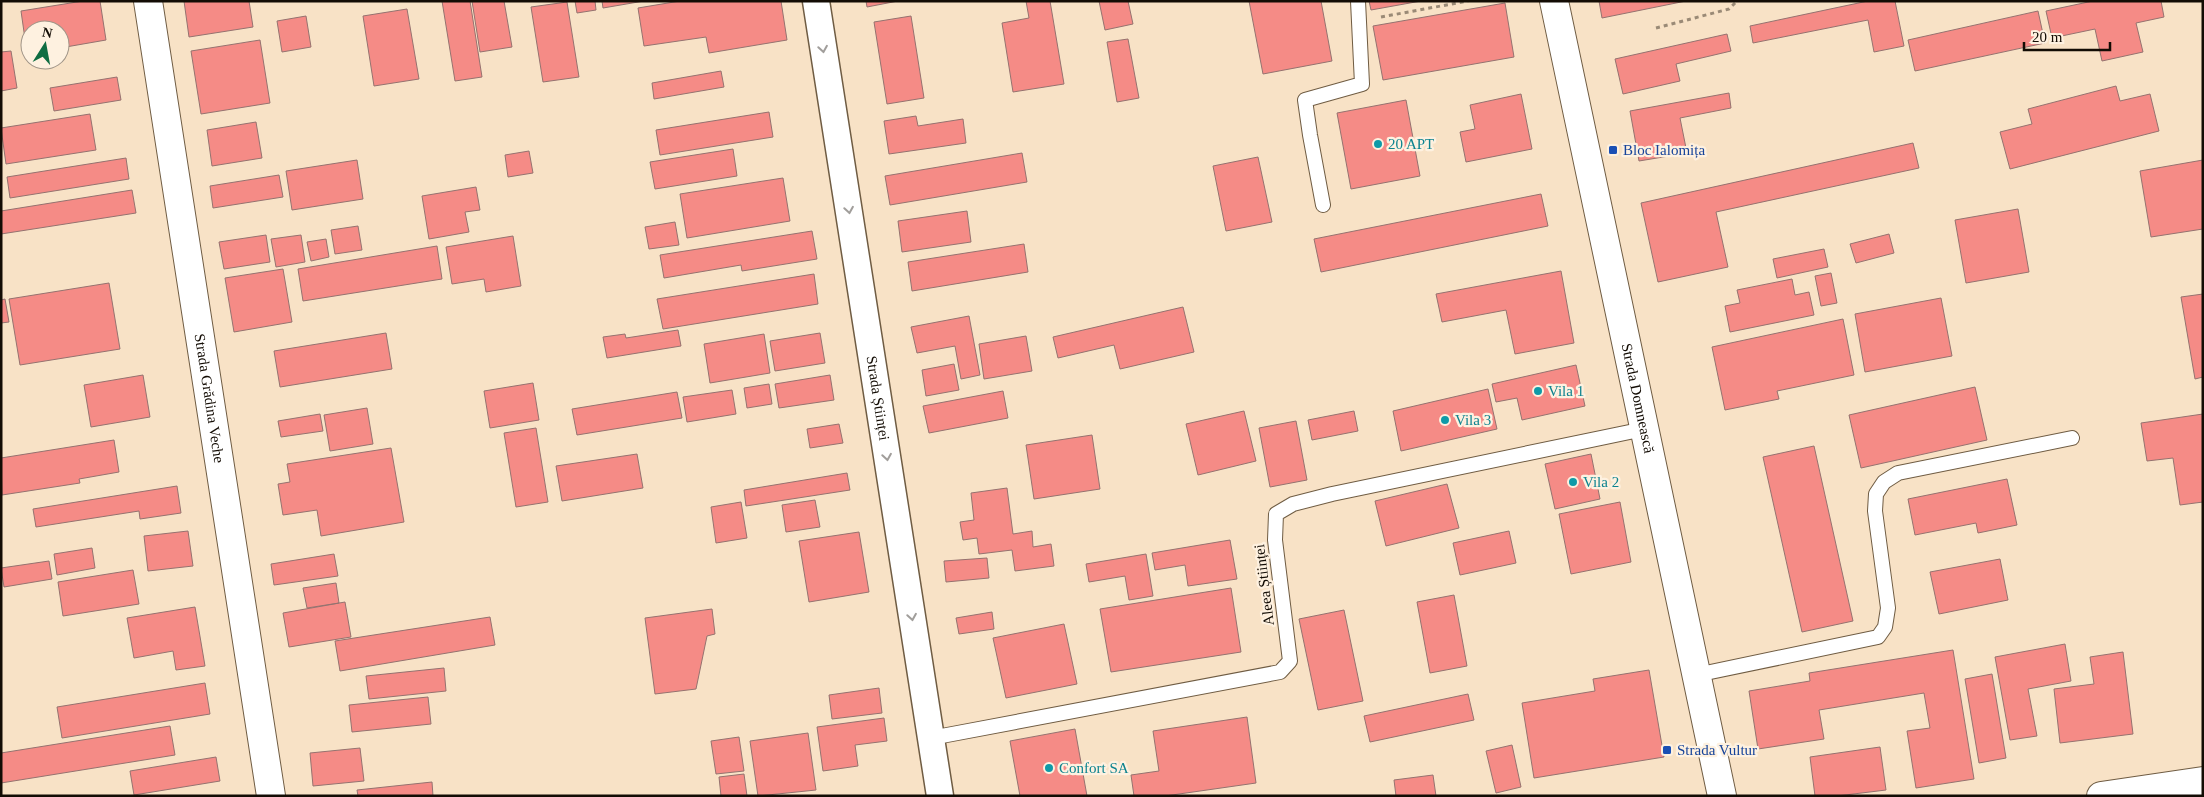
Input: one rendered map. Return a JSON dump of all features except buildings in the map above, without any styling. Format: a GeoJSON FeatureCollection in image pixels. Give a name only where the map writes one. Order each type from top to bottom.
{"type":"FeatureCollection","features":[{"type":"Feature","properties":{"kind":"street","name":"Strada Grădina Veche"},"geometry":{"type":"LineString","coordinates":[[148,1],[271,796]]}},
{"type":"Feature","properties":{"kind":"street","name":"Strada Științei"},"geometry":{"type":"LineString","coordinates":[[816,1],[940,796]]}},
{"type":"Feature","properties":{"kind":"street","name":"Strada Domnească"},"geometry":{"type":"LineString","coordinates":[[1554,1],[1722,796]]}},
{"type":"Feature","properties":{"kind":"street"},"geometry":{"type":"LineString","coordinates":[[2101,796],[2203,781]]}},
{"type":"Feature","properties":{"kind":"lane"},"geometry":{"type":"LineString","coordinates":[[1323,205],[1305,100],[1362,84],[1358,1]]}},
{"type":"Feature","properties":{"kind":"lane","name":"Aleea Științei"},"geometry":{"type":"LineString","coordinates":[[931,738],[1280,672],[1290,661],[1275,540],[1276,514],[1293,504],[1332,494],[1644,429]]}},
{"type":"Feature","properties":{"kind":"lane"},"geometry":{"type":"LineString","coordinates":[[1696,675],[1878,636],[1885,627],[1888,608],[1875,511],[1876,494],[1884,482],[1898,473],[2072,438]]}},
{"type":"Feature","properties":{"kind":"path"},"geometry":{"type":"LineString","coordinates":[[1360,20],[1468,1]]}},
{"type":"Feature","properties":{"kind":"path"},"geometry":{"type":"LineString","coordinates":[[1656,28],[1729,9],[1737,1]]}},
{"type":"Feature","properties":{"kind":"place","name":"20 APT"},"geometry":{"type":"Point","coordinates":[1378,144]}},
{"type":"Feature","properties":{"kind":"place","name":"Bloc Ialomița"},"geometry":{"type":"Point","coordinates":[1613,150]}},
{"type":"Feature","properties":{"kind":"place","name":"Vila 1"},"geometry":{"type":"Point","coordinates":[1538,391]}},
{"type":"Feature","properties":{"kind":"place","name":"Vila 3"},"geometry":{"type":"Point","coordinates":[1445,420]}},
{"type":"Feature","properties":{"kind":"place","name":"Vila 2"},"geometry":{"type":"Point","coordinates":[1573,482]}},
{"type":"Feature","properties":{"kind":"place","name":"Strada Vultur"},"geometry":{"type":"Point","coordinates":[1667,750]}},
{"type":"Feature","properties":{"kind":"place","name":"Confort SA"},"geometry":{"type":"Point","coordinates":[1049,768]}}]}
